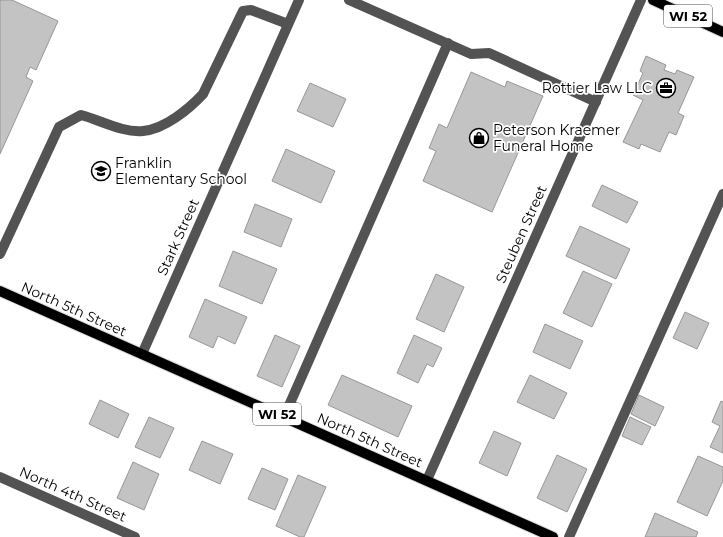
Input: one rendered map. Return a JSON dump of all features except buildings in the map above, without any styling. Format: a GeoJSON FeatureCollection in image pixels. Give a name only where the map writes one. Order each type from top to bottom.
{"type":"FeatureCollection","features":[{"type":"Feature","properties":{"kind":"main road","name":"WI 52"},"geometry":{"type":"LineString","coordinates":[[653,0],[723,32]]}},
{"type":"Feature","properties":{"kind":"main road","name":"North 5th Street"},"geometry":{"type":"LineString","coordinates":[[0,291],[553,537]]}},
{"type":"Feature","properties":{"kind":"street","name":"Stark Street"},"geometry":{"type":"LineString","coordinates":[[142,354],[299,0]]}},
{"type":"Feature","properties":{"kind":"street"},"geometry":{"type":"LineString","coordinates":[[349,0],[471,54],[489,53],[596,102]]}},
{"type":"Feature","properties":{"kind":"street","name":"Steuben Street"},"geometry":{"type":"LineString","coordinates":[[427,480],[641,0]]}},
{"type":"Feature","properties":{"kind":"street"},"geometry":{"type":"LineString","coordinates":[[0,254],[59,127],[81,115],[125,129],[143,131],[160,126],[194,104],[203,94],[243,11],[251,10],[288,24]]}},
{"type":"Feature","properties":{"kind":"street"},"geometry":{"type":"LineString","coordinates":[[284,417],[448,43]]}},
{"type":"Feature","properties":{"kind":"street"},"geometry":{"type":"LineString","coordinates":[[569,537],[723,194]]}},
{"type":"Feature","properties":{"kind":"street","name":"North 4th Street"},"geometry":{"type":"LineString","coordinates":[[0,477],[135,537]]}},
{"type":"Feature","properties":{"kind":"place","name":"Rottier Law LLC"},"geometry":{"type":"Point","coordinates":[666,88]}},
{"type":"Feature","properties":{"kind":"place","name":"Peterson Kraemer Funeral Home"},"geometry":{"type":"Point","coordinates":[479,138]}},
{"type":"Feature","properties":{"kind":"place","name":"Franklin Elementary School"},"geometry":{"type":"Point","coordinates":[101,171]}}]}
